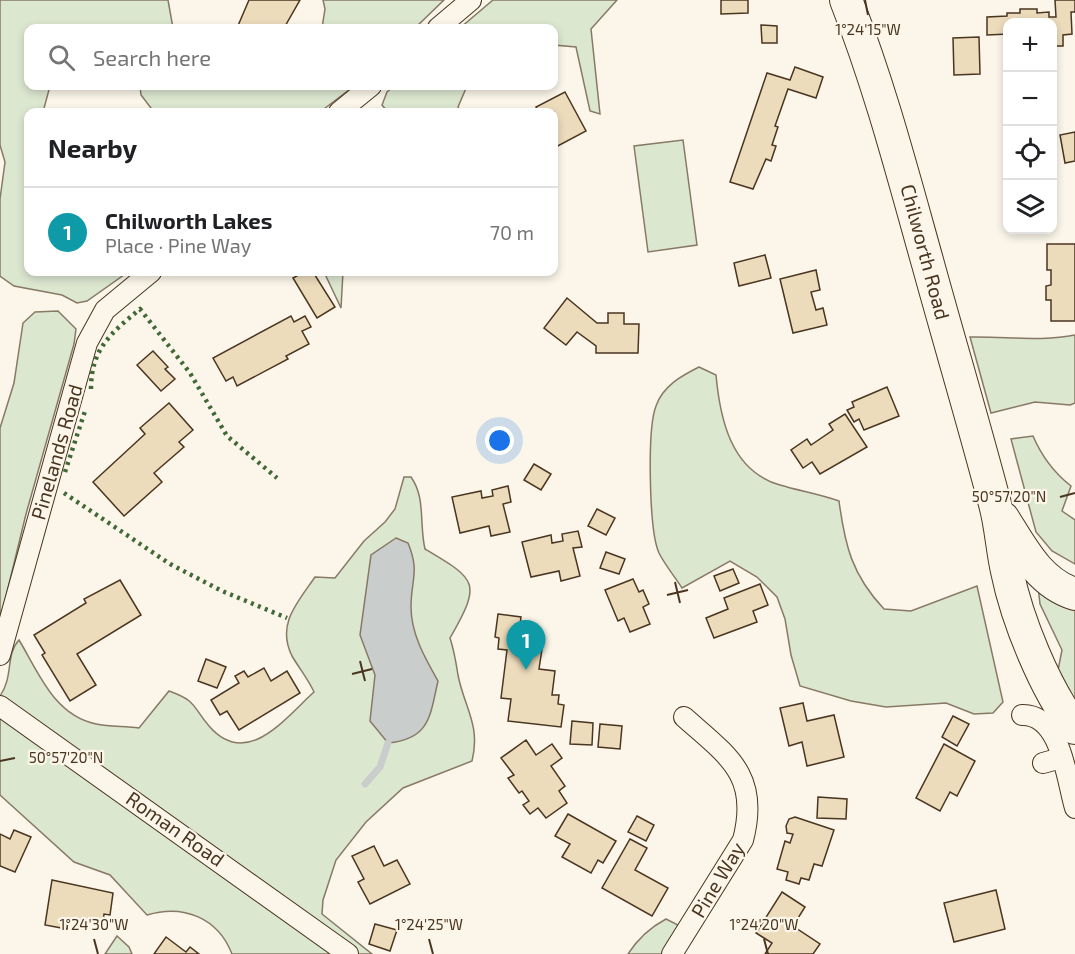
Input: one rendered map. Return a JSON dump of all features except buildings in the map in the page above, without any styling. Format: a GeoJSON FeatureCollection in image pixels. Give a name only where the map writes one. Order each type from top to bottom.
{"type":"FeatureCollection","features":[{"type":"Feature","properties":{"kind":"main road","name":"Chilworth Road"},"geometry":{"type":"LineString","coordinates":[[846,0],[867,52],[889,121],[996,507],[1007,574],[1028,639],[1064,714],[1075,728]]}},
{"type":"Feature","properties":{"kind":"main road","name":"Chilworth Road"},"geometry":{"type":"LineString","coordinates":[[996,507],[1039,572],[1060,588],[1075,594]]}},
{"type":"Feature","properties":{"kind":"street"},"geometry":{"type":"LineString","coordinates":[[443,24],[471,0]]}},
{"type":"Feature","properties":{"kind":"street"},"geometry":{"type":"LineString","coordinates":[[344,108],[366,90]]}},
{"type":"Feature","properties":{"kind":"street","name":"Pinelands Road"},"geometry":{"type":"LineString","coordinates":[[0,655],[87,343],[105,310],[146,276]]}},
{"type":"Feature","properties":{"kind":"street","name":"Roman Road"},"geometry":{"type":"LineString","coordinates":[[0,706],[348,954]]}},
{"type":"Feature","properties":{"kind":"street"},"geometry":{"type":"LineString","coordinates":[[1022,715],[1034,716],[1045,721],[1054,735],[1052,760],[1075,808]]}},
{"type":"Feature","properties":{"kind":"street","name":"Pine Way"},"geometry":{"type":"LineString","coordinates":[[672,954],[743,840],[748,820],[744,782],[733,761],[684,717]]}},
{"type":"Feature","properties":{"kind":"green space"},"geometry":{"type":"Polygon","coordinates":[[[0,0],[168,0],[172,24],[24,24],[24,90],[49,90],[44,108],[24,108],[24,276],[122,276],[87,301],[77,303],[62,295],[14,286],[0,276],[0,199],[5,162],[0,145],[0,0]]]}},
{"type":"Feature","properties":{"kind":"green space"},"geometry":{"type":"Polygon","coordinates":[[[323,0],[444,0],[419,24],[323,24],[325,9],[323,0]]]}},
{"type":"Feature","properties":{"kind":"green space"},"geometry":{"type":"Polygon","coordinates":[[[493,0],[617,0],[591,29],[600,114],[590,111],[576,47],[558,45],[558,24],[465,24],[493,0]]]}},
{"type":"Feature","properties":{"kind":"green space"},"geometry":{"type":"Polygon","coordinates":[[[140,90],[349,90],[325,108],[151,108],[141,95],[140,90]]]}},
{"type":"Feature","properties":{"kind":"green space"},"geometry":{"type":"Polygon","coordinates":[[[389,90],[465,90],[459,108],[385,108],[382,105],[389,90]]]}},
{"type":"Feature","properties":{"kind":"green space"},"geometry":{"type":"Polygon","coordinates":[[[683,140],[697,245],[648,252],[634,146],[683,140]]]}},
{"type":"Feature","properties":{"kind":"green space"},"geometry":{"type":"Polygon","coordinates":[[[326,276],[343,276],[341,308],[326,276]]]}},
{"type":"Feature","properties":{"kind":"green space"},"geometry":{"type":"Polygon","coordinates":[[[58,311],[76,329],[74,344],[26,514],[0,621],[0,428],[14,383],[23,323],[35,312],[58,311]]]}},
{"type":"Feature","properties":{"kind":"green space"},"geometry":{"type":"Polygon","coordinates":[[[1075,335],[1075,403],[1070,405],[1035,402],[991,413],[970,337],[1036,338],[1075,335]]]}},
{"type":"Feature","properties":{"kind":"green space"},"geometry":{"type":"Polygon","coordinates":[[[699,367],[716,375],[725,425],[739,456],[750,468],[763,478],[780,485],[839,501],[847,546],[857,572],[884,609],[911,611],[977,586],[1003,702],[993,713],[974,714],[946,703],[886,707],[851,701],[800,686],[791,655],[785,619],[777,597],[757,577],[730,561],[682,588],[661,557],[656,541],[651,503],[651,436],[656,406],[663,393],[679,378],[699,367]]]}},
{"type":"Feature","properties":{"kind":"green space"},"geometry":{"type":"Polygon","coordinates":[[[1033,436],[1049,464],[1071,486],[1062,511],[1075,520],[1075,564],[1052,551],[1036,532],[1011,439],[1033,436]]]}},
{"type":"Feature","properties":{"kind":"green space"},"geometry":{"type":"Polygon","coordinates":[[[404,477],[411,477],[419,494],[425,549],[455,568],[469,584],[470,593],[467,605],[450,638],[461,686],[471,716],[474,748],[472,761],[403,788],[366,822],[336,860],[323,900],[322,914],[372,954],[232,954],[218,931],[198,917],[174,911],[147,915],[110,875],[74,862],[0,795],[0,696],[7,681],[12,652],[19,640],[41,679],[58,702],[81,719],[96,724],[139,728],[169,691],[189,701],[209,726],[223,738],[237,743],[251,741],[278,726],[314,692],[292,656],[288,644],[286,634],[291,614],[315,577],[335,578],[364,541],[385,522],[395,509],[404,477]]]}},
{"type":"Feature","properties":{"kind":"green space"},"geometry":{"type":"Polygon","coordinates":[[[1038,586],[1075,609],[1075,706],[1058,670],[1062,650],[1040,604],[1038,586]]]}},
{"type":"Feature","properties":{"kind":"green space"},"geometry":{"type":"Polygon","coordinates":[[[666,919],[678,925],[665,954],[628,954],[645,934],[666,919]]]}},
{"type":"Feature","properties":{"kind":"green space"},"geometry":{"type":"Polygon","coordinates":[[[117,936],[129,947],[132,954],[105,954],[117,936]]]}},
{"type":"Feature","properties":{"kind":"shaded area"},"geometry":{"type":"Polygon","coordinates":[[[396,538],[408,543],[412,553],[414,561],[411,607],[413,627],[438,681],[426,724],[412,737],[388,743],[370,721],[375,675],[360,635],[371,555],[396,538]]]}},
{"type":"Feature","properties":{"kind":"waterway"},"geometry":{"type":"LineString","coordinates":[[365,784],[380,767],[388,743]]}},
{"type":"Feature","properties":{"kind":"hedge"},"geometry":{"type":"LineString","coordinates":[[91,389],[92,375],[99,352],[112,334],[140,309],[190,373],[227,436],[277,478]]}},
{"type":"Feature","properties":{"kind":"hedge"},"geometry":{"type":"LineString","coordinates":[[65,472],[85,411]]}},
{"type":"Feature","properties":{"kind":"hedge"},"geometry":{"type":"LineString","coordinates":[[64,493],[170,564],[222,591],[287,618]]}},
{"type":"Feature","properties":{"kind":"place","name":"Chilworth Lakes"},"geometry":{"type":"Point","coordinates":[526,670]}}]}
